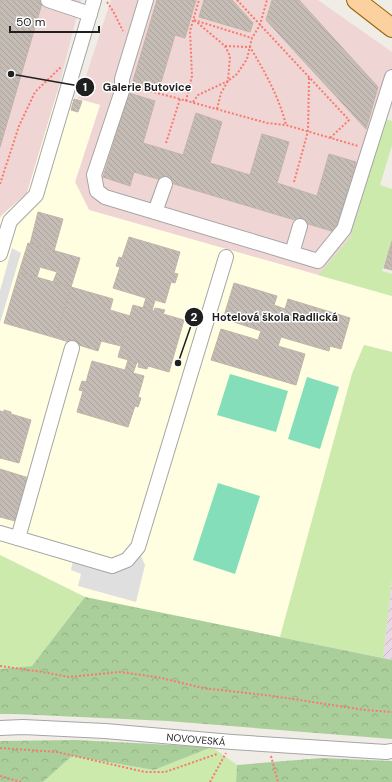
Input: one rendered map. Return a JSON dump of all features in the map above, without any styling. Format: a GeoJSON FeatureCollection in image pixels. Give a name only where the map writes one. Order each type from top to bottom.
{"type":"FeatureCollection","features":[{"type":"Feature","properties":{"kind":"main road"},"geometry":{"type":"LineString","coordinates":[[356,0],[392,28]]}},
{"type":"Feature","properties":{"kind":"street"},"geometry":{"type":"LineString","coordinates":[[48,0],[90,14]]}},
{"type":"Feature","properties":{"kind":"street"},"geometry":{"type":"LineString","coordinates":[[146,0],[122,79],[122,91],[94,175],[97,191],[105,197],[318,261],[344,229],[392,77]]}},
{"type":"Feature","properties":{"kind":"street"},"geometry":{"type":"LineString","coordinates":[[0,254],[10,222],[36,195],[90,14],[100,1]]}},
{"type":"Feature","properties":{"kind":"street"},"geometry":{"type":"LineString","coordinates":[[155,212],[165,184]]}},
{"type":"Feature","properties":{"kind":"street"},"geometry":{"type":"LineString","coordinates":[[292,253],[300,226]]}},
{"type":"Feature","properties":{"kind":"street"},"geometry":{"type":"LineString","coordinates":[[0,533],[112,566],[127,560],[138,547],[226,257]]}},
{"type":"Feature","properties":{"kind":"street"},"geometry":{"type":"LineString","coordinates":[[18,538],[72,348]]}},
{"type":"Feature","properties":{"kind":"street","name":"NOVOVESKÁ"},"geometry":{"type":"LineString","coordinates":[[0,728],[23,727],[105,731],[232,742],[386,752],[392,751]]}},
{"type":"Feature","properties":{"kind":"path"},"geometry":{"type":"LineString","coordinates":[[186,101],[192,76],[190,31],[199,0]]}},
{"type":"Feature","properties":{"kind":"path"},"geometry":{"type":"LineString","coordinates":[[237,0],[349,120],[330,138]]}},
{"type":"Feature","properties":{"kind":"path"},"geometry":{"type":"LineString","coordinates":[[192,102],[198,95],[228,81],[237,74],[247,59],[252,38],[260,25],[267,0]]}},
{"type":"Feature","properties":{"kind":"path"},"geometry":{"type":"LineString","coordinates":[[100,1],[113,11],[123,32]]}},
{"type":"Feature","properties":{"kind":"path"},"geometry":{"type":"LineString","coordinates":[[193,20],[252,38]]}},
{"type":"Feature","properties":{"kind":"path"},"geometry":{"type":"LineString","coordinates":[[193,20],[226,46],[230,56],[228,81],[221,93],[217,109]]}},
{"type":"Feature","properties":{"kind":"path"},"geometry":{"type":"LineString","coordinates":[[226,46],[250,47]]}},
{"type":"Feature","properties":{"kind":"path"},"geometry":{"type":"LineString","coordinates":[[250,47],[270,83],[283,112],[286,125]]}},
{"type":"Feature","properties":{"kind":"path"},"geometry":{"type":"LineString","coordinates":[[0,184],[19,126],[35,92],[61,66],[77,57]]}},
{"type":"Feature","properties":{"kind":"path"},"geometry":{"type":"LineString","coordinates":[[294,182],[308,131],[310,78]]}},
{"type":"Feature","properties":{"kind":"path"},"geometry":{"type":"LineString","coordinates":[[122,83],[267,123],[286,125],[362,148]]}},
{"type":"Feature","properties":{"kind":"path"},"geometry":{"type":"LineString","coordinates":[[166,143],[180,99]]}},
{"type":"Feature","properties":{"kind":"path"},"geometry":{"type":"LineString","coordinates":[[0,666],[69,677],[119,672],[157,677],[203,688],[273,696],[365,710],[392,712]]}},
{"type":"Feature","properties":{"kind":"path"},"geometry":{"type":"LineString","coordinates":[[0,748],[57,752],[145,772],[165,772],[218,754],[232,742]]}},
{"type":"Feature","properties":{"kind":"path"},"geometry":{"type":"LineString","coordinates":[[210,782],[232,742]]}},
{"type":"Feature","properties":{"kind":"path"},"geometry":{"type":"LineString","coordinates":[[274,769],[278,782]]}},
{"type":"Feature","properties":{"kind":"path"},"geometry":{"type":"LineString","coordinates":[[0,776],[21,782]]}},
{"type":"Feature","properties":{"kind":"shaded area"},"geometry":{"type":"Polygon","coordinates":[[[0,0],[81,0],[57,93],[27,193],[1,216],[0,219],[0,0]]]}},
{"type":"Feature","properties":{"kind":"shaded area"},"geometry":{"type":"Polygon","coordinates":[[[111,0],[318,0],[392,52],[392,94],[385,118],[386,119],[350,238],[318,275],[89,210],[75,182],[100,105],[76,98],[79,97],[111,0]]]}},
{"type":"Feature","properties":{"kind":"shaded area"},"geometry":{"type":"Polygon","coordinates":[[[57,93],[100,105],[75,182],[89,210],[392,296],[392,352],[364,345],[352,374],[280,637],[85,597],[0,555],[0,219],[1,216],[27,193],[57,93]]]}},
{"type":"Feature","properties":{"kind":"shaded area"},"geometry":{"type":"Polygon","coordinates":[[[12,248],[21,253],[0,323],[0,291],[12,248]]]}},
{"type":"Feature","properties":{"kind":"shaded area"},"geometry":{"type":"Polygon","coordinates":[[[140,554],[145,565],[136,602],[78,586],[81,574],[71,570],[73,561],[107,571],[118,572],[135,562],[140,554]]]}},
{"type":"Feature","properties":{"kind":"shaded area"},"geometry":{"type":"Polygon","coordinates":[[[392,579],[392,660],[383,658],[392,579]]]}},
{"type":"Feature","properties":{"kind":"green space"},"geometry":{"type":"Polygon","coordinates":[[[386,119],[392,121],[392,145],[380,185],[392,189],[392,241],[382,271],[392,274],[392,296],[318,275],[350,238],[386,119]]]}},
{"type":"Feature","properties":{"kind":"green space"},"geometry":{"type":"Polygon","coordinates":[[[364,345],[392,352],[392,579],[383,658],[280,637],[352,374],[364,345]]]}},
{"type":"Feature","properties":{"kind":"green space"},"geometry":{"type":"Polygon","coordinates":[[[230,374],[288,391],[276,432],[217,415],[230,374]]]}},
{"type":"Feature","properties":{"kind":"green space"},"geometry":{"type":"Polygon","coordinates":[[[307,377],[339,387],[320,449],[288,439],[307,377]]]}},
{"type":"Feature","properties":{"kind":"green space"},"geometry":{"type":"Polygon","coordinates":[[[218,483],[260,496],[235,574],[193,560],[218,483]]]}},
{"type":"Feature","properties":{"kind":"green space"},"geometry":{"type":"Polygon","coordinates":[[[0,555],[85,597],[32,666],[0,669],[0,555]]]}},
{"type":"Feature","properties":{"kind":"green space"},"geometry":{"type":"Polygon","coordinates":[[[85,597],[392,660],[392,739],[168,721],[0,714],[0,669],[32,666],[85,597]]]}},
{"type":"Feature","properties":{"kind":"green space"},"geometry":{"type":"Polygon","coordinates":[[[76,740],[212,747],[154,770],[72,756],[43,782],[0,782],[0,741],[76,740]]]}},
{"type":"Feature","properties":{"kind":"green space"},"geometry":{"type":"Polygon","coordinates":[[[212,747],[237,765],[236,782],[43,782],[72,756],[154,770],[212,747]]]}},
{"type":"Feature","properties":{"kind":"green space"},"geometry":{"type":"Polygon","coordinates":[[[322,758],[392,761],[392,782],[236,782],[237,765],[322,758]]]}},
{"type":"Feature","properties":{"kind":"building"},"geometry":{"type":"Polygon","coordinates":[[[0,0],[43,0],[0,147],[0,0]]]}},
{"type":"Feature","properties":{"kind":"building"},"geometry":{"type":"Polygon","coordinates":[[[157,0],[196,0],[185,38],[175,35],[159,89],[133,81],[157,0]]]}},
{"type":"Feature","properties":{"kind":"building"},"geometry":{"type":"Polygon","coordinates":[[[204,0],[232,0],[253,23],[250,32],[199,17],[204,0]]]}},
{"type":"Feature","properties":{"kind":"building"},"geometry":{"type":"Polygon","coordinates":[[[272,0],[299,0],[378,87],[366,129],[266,20],[272,0]]]}},
{"type":"Feature","properties":{"kind":"building"},"geometry":{"type":"Polygon","coordinates":[[[129,93],[155,101],[143,143],[183,155],[196,113],[222,122],[210,163],[250,175],[262,134],[289,142],[277,183],[317,196],[329,154],[356,162],[335,232],[134,172],[130,186],[103,177],[129,93]]]}},
{"type":"Feature","properties":{"kind":"building"},"geometry":{"type":"Polygon","coordinates":[[[74,99],[82,101],[78,112],[71,110],[74,99]]]}},
{"type":"Feature","properties":{"kind":"building"},"geometry":{"type":"Polygon","coordinates":[[[38,212],[63,219],[54,251],[30,244],[38,212]]]}},
{"type":"Feature","properties":{"kind":"building"},"geometry":{"type":"Polygon","coordinates":[[[129,237],[180,252],[174,273],[178,274],[175,283],[171,282],[165,303],[155,300],[152,311],[143,308],[146,298],[113,288],[120,267],[116,266],[119,257],[122,258],[129,237]]]}},
{"type":"Feature","properties":{"kind":"building"},"geometry":{"type":"Polygon","coordinates":[[[392,241],[392,270],[384,268],[392,241]]]}},
{"type":"Feature","properties":{"kind":"building"},"geometry":{"type":"Polygon","coordinates":[[[28,243],[80,258],[71,287],[53,282],[57,272],[40,267],[37,277],[19,272],[28,243]]]}},
{"type":"Feature","properties":{"kind":"building"},"geometry":{"type":"Polygon","coordinates":[[[19,272],[71,287],[56,338],[4,323],[19,272]]]}},
{"type":"Feature","properties":{"kind":"building"},"geometry":{"type":"Polygon","coordinates":[[[234,283],[277,296],[274,305],[285,309],[288,299],[350,318],[341,349],[330,346],[329,351],[281,337],[278,346],[305,354],[296,385],[211,360],[221,329],[258,340],[261,331],[234,322],[235,319],[224,316],[234,283]]]}},
{"type":"Feature","properties":{"kind":"building"},"geometry":{"type":"Polygon","coordinates":[[[71,287],[113,299],[110,310],[130,316],[121,346],[101,341],[98,351],[56,338],[71,287]]]}},
{"type":"Feature","properties":{"kind":"building"},"geometry":{"type":"Polygon","coordinates":[[[133,305],[154,311],[155,308],[165,310],[163,314],[184,320],[169,372],[148,366],[147,369],[138,367],[139,363],[118,357],[133,305]]]}},
{"type":"Feature","properties":{"kind":"building"},"geometry":{"type":"Polygon","coordinates":[[[128,360],[137,362],[133,373],[144,376],[138,397],[141,398],[138,407],[135,406],[128,427],[77,412],[83,391],[79,390],[82,381],[86,382],[92,361],[125,370],[128,360]]]}},
{"type":"Feature","properties":{"kind":"building"},"geometry":{"type":"Polygon","coordinates":[[[4,410],[11,412],[11,414],[31,420],[19,463],[0,458],[0,411],[4,412],[4,410]]]}},
{"type":"Feature","properties":{"kind":"building"},"geometry":{"type":"Polygon","coordinates":[[[0,469],[32,479],[19,522],[0,517],[0,469]]]}},
{"type":"Feature","properties":{"kind":"place","name":"Galerie Butovice"},"geometry":{"type":"Point","coordinates":[11,74]}},
{"type":"Feature","properties":{"kind":"place","name":"Hotelová škola Radlická"},"geometry":{"type":"Point","coordinates":[178,363]}}]}
